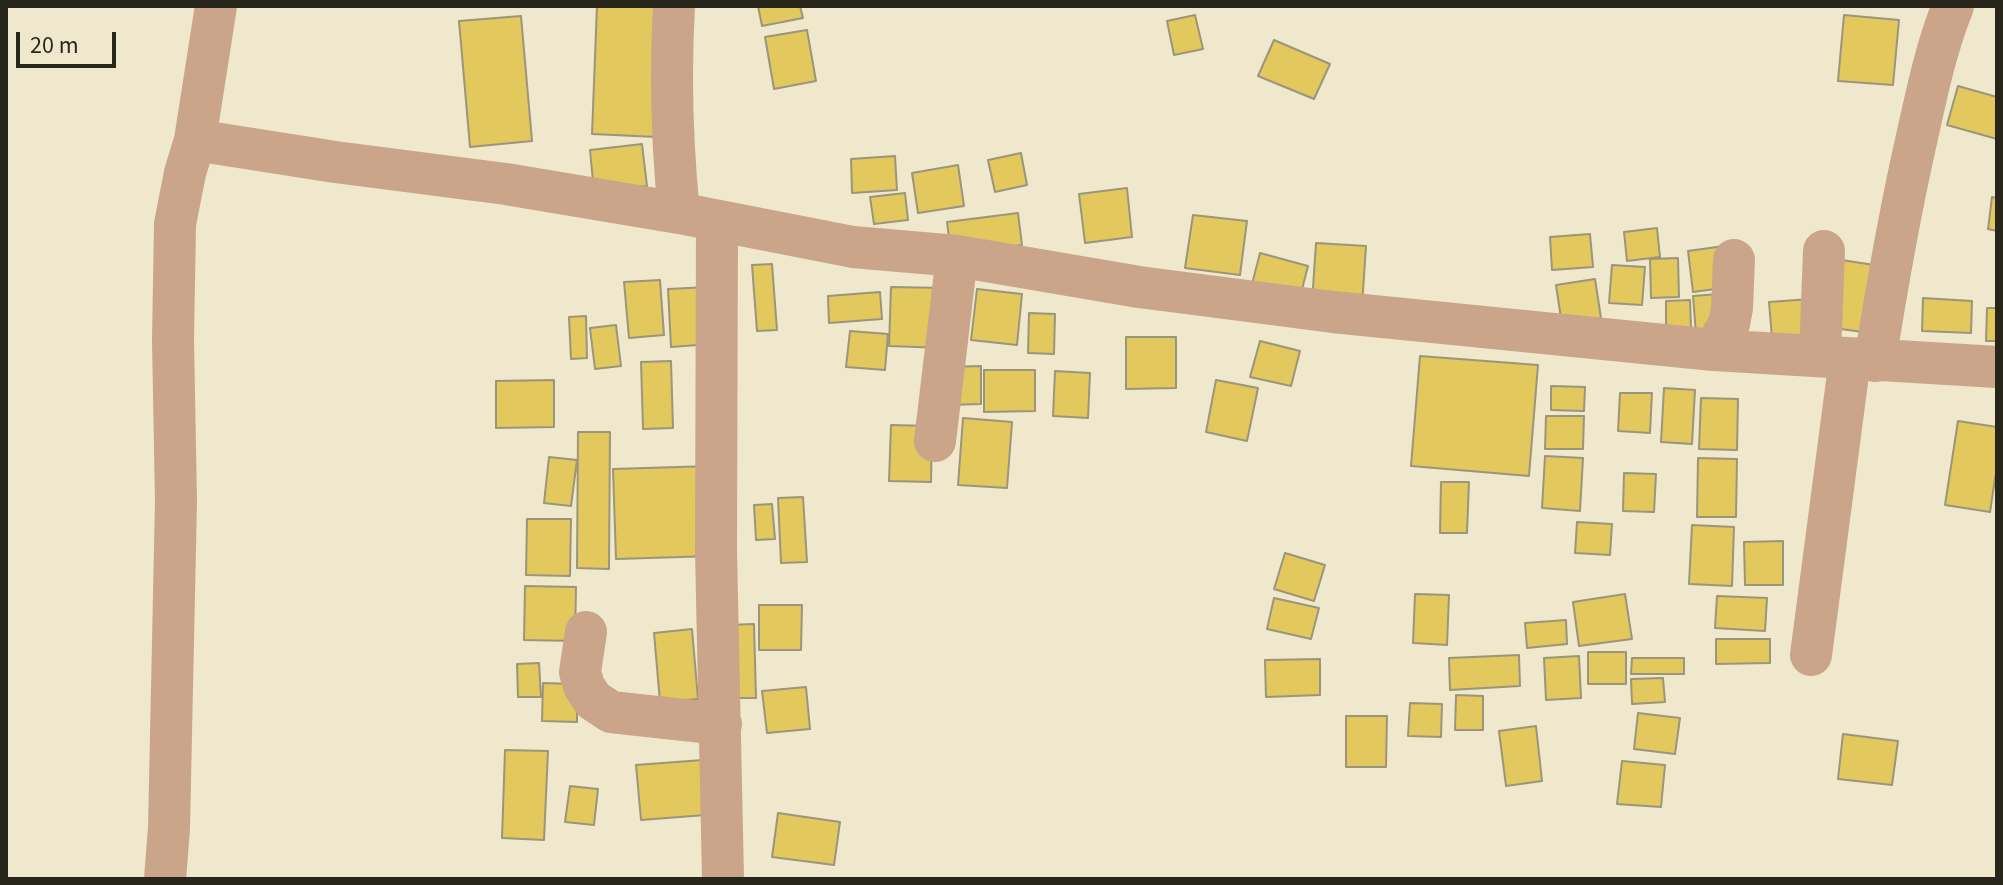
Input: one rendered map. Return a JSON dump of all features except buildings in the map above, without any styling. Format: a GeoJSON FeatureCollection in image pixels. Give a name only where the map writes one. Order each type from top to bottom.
{"type":"FeatureCollection","features":[{"type":"Feature","properties":{"kind":"street"},"geometry":{"type":"LineString","coordinates":[[165,879],[169,828],[176,501],[173,340],[175,224],[195,140],[216,6]]}},
{"type":"Feature","properties":{"kind":"street"},"geometry":{"type":"LineString","coordinates":[[674,6],[672,133],[698,218],[716,550],[723,879]]}},
{"type":"Feature","properties":{"kind":"street"},"geometry":{"type":"LineString","coordinates":[[1811,655],[1848,358],[1888,274],[1934,58],[1953,6]]}},
{"type":"Feature","properties":{"kind":"street"},"geometry":{"type":"LineString","coordinates":[[195,140],[506,184],[853,247],[957,256],[1139,287],[1318,310],[1714,350],[1997,367]]}},
{"type":"Feature","properties":{"kind":"street"},"geometry":{"type":"LineString","coordinates":[[1824,251],[1848,358]]}},
{"type":"Feature","properties":{"kind":"street"},"geometry":{"type":"LineString","coordinates":[[935,441],[957,256]]}},
{"type":"Feature","properties":{"kind":"street"},"geometry":{"type":"LineString","coordinates":[[1714,350],[1729,324],[1734,260]]}},
{"type":"Feature","properties":{"kind":"street"},"geometry":{"type":"LineString","coordinates":[[586,632],[580,672],[593,700],[611,712],[721,724]]}}]}
